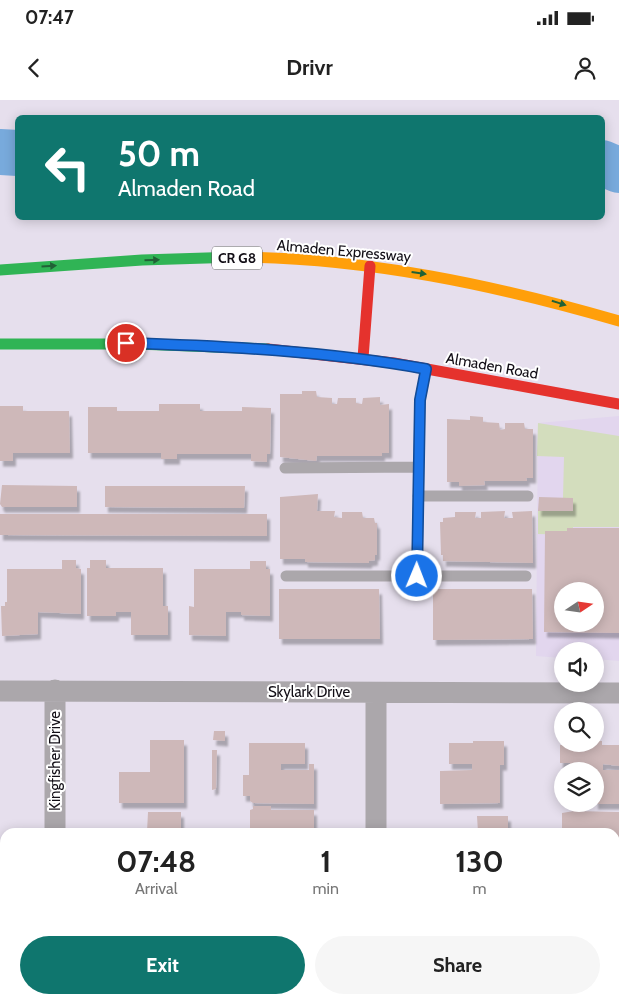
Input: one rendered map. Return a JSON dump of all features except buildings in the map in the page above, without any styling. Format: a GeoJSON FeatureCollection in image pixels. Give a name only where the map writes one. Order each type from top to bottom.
{"type":"FeatureCollection","features":[{"type":"Feature","properties":{"kind":"main road","name":"Almaden Expressway"},"geometry":{"type":"LineString","coordinates":[[0,270],[206,258],[283,259],[370,266],[449,277],[545,299],[619,321]]}},
{"type":"Feature","properties":{"kind":"main road"},"geometry":{"type":"LineString","coordinates":[[362,358],[370,266]]}},
{"type":"Feature","properties":{"kind":"main road","name":"Almaden Road"},"geometry":{"type":"LineString","coordinates":[[0,344],[126,343],[231,347],[362,358],[619,404]]}},
{"type":"Feature","properties":{"kind":"street","name":"Skylark Drive"},"geometry":{"type":"LineString","coordinates":[[0,690],[619,693]]}},
{"type":"Feature","properties":{"kind":"street","name":"Kingfisher Drive"},"geometry":{"type":"LineString","coordinates":[[55,690],[55,828]]}},
{"type":"Feature","properties":{"kind":"street"},"geometry":{"type":"LineString","coordinates":[[376,692],[376,828]]}},
{"type":"Feature","properties":{"kind":"lane"},"geometry":{"type":"LineString","coordinates":[[417,576],[420,400],[426,369]]}},
{"type":"Feature","properties":{"kind":"lane"},"geometry":{"type":"LineString","coordinates":[[285,468],[419,468]]}},
{"type":"Feature","properties":{"kind":"lane"},"geometry":{"type":"LineString","coordinates":[[418,496],[528,496]]}},
{"type":"Feature","properties":{"kind":"lane"},"geometry":{"type":"LineString","coordinates":[[286,576],[526,576]]}},
{"type":"Feature","properties":{"kind":"shaded area"},"geometry":{"type":"Polygon","coordinates":[[[619,416],[619,661],[604,660],[604,642],[554,642],[554,657],[536,656],[538,423],[619,416]]]}},
{"type":"Feature","properties":{"kind":"green space"},"geometry":{"type":"Polygon","coordinates":[[[538,423],[619,436],[619,527],[573,527],[572,535],[538,534],[538,511],[572,511],[573,498],[563,498],[564,457],[537,456],[538,423]]]}},
{"type":"Feature","properties":{"kind":"waterway"},"geometry":{"type":"LineString","coordinates":[[0,152],[15,153]]}},
{"type":"Feature","properties":{"kind":"waterway"},"geometry":{"type":"LineString","coordinates":[[605,164],[619,170]]}},
{"type":"Feature","properties":{"kind":"traffic: fast"},"geometry":{"type":"LineString","coordinates":[[0,270],[142,260],[238,257]]}},
{"type":"Feature","properties":{"kind":"traffic: fast"},"geometry":{"type":"LineString","coordinates":[[0,344],[136,344],[268,349]]}},
{"type":"Feature","properties":{"kind":"traffic: slow"},"geometry":{"type":"LineString","coordinates":[[238,257],[335,262],[383,268],[478,285],[619,321]]}},
{"type":"Feature","properties":{"kind":"traffic: jam"},"geometry":{"type":"LineString","coordinates":[[363,358],[370,266]]}},
{"type":"Feature","properties":{"kind":"traffic: jam"},"geometry":{"type":"LineString","coordinates":[[268,349],[394,363],[619,404]]}},
{"type":"Feature","properties":{"kind":"route"},"geometry":{"type":"LineString","coordinates":[[126,343],[240,347],[362,358],[426,369],[420,400],[417,576]]}}]}
